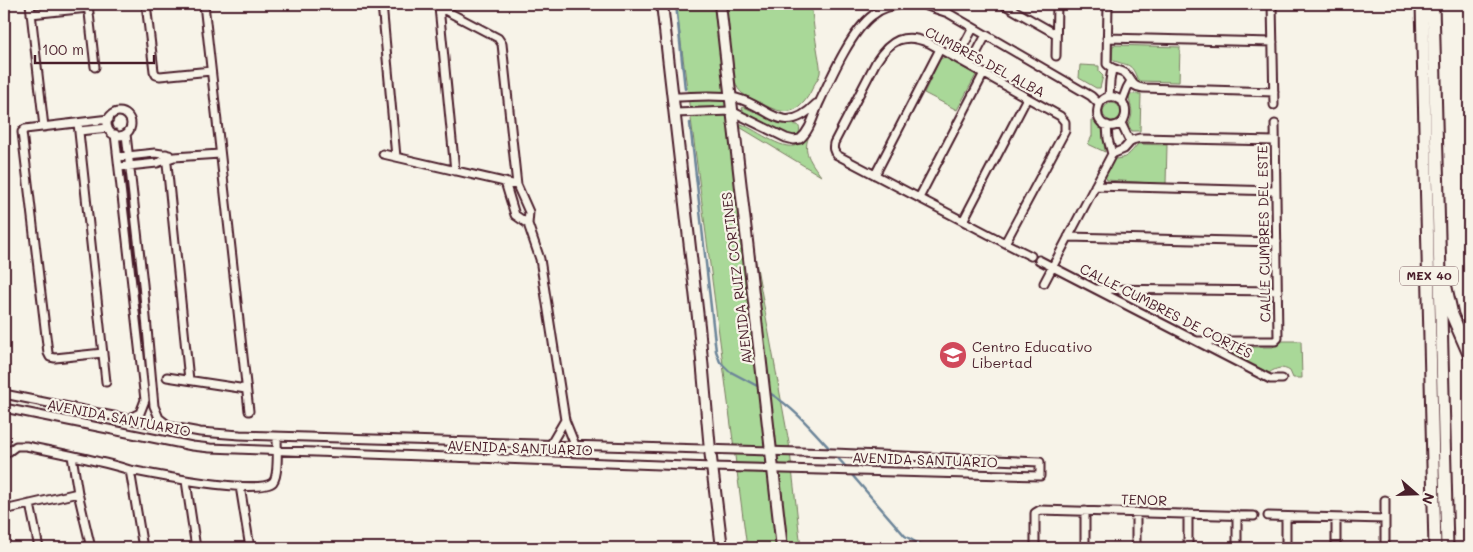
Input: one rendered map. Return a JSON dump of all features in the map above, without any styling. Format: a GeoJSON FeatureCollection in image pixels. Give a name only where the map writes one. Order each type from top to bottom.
{"type":"FeatureCollection","features":[{"type":"Feature","properties":{"kind":"highway","name":"MEX 40"},"geometry":{"type":"LineString","coordinates":[[1422,4],[1435,548]]}},
{"type":"Feature","properties":{"kind":"highway","name":"MEX 40"},"geometry":{"type":"LineString","coordinates":[[1433,4],[1447,548]]}},
{"type":"Feature","properties":{"kind":"highway"},"geometry":{"type":"LineString","coordinates":[[1440,262],[1452,315],[1469,354]]}},
{"type":"Feature","properties":{"kind":"main road"},"geometry":{"type":"LineString","coordinates":[[662,4],[722,548]]}},
{"type":"Feature","properties":{"kind":"main road","name":"AVENIDA RUIZ CORTINES"},"geometry":{"type":"LineString","coordinates":[[720,4],[782,548]]}},
{"type":"Feature","properties":{"kind":"street"},"geometry":{"type":"LineString","coordinates":[[30,4],[44,126]]}},
{"type":"Feature","properties":{"kind":"street"},"geometry":{"type":"LineString","coordinates":[[146,4],[154,72],[156,75],[211,71]]}},
{"type":"Feature","properties":{"kind":"street"},"geometry":{"type":"LineString","coordinates":[[204,4],[249,412]]}},
{"type":"Feature","properties":{"kind":"street"},"geometry":{"type":"LineString","coordinates":[[382,4],[396,157]]}},
{"type":"Feature","properties":{"kind":"street"},"geometry":{"type":"LineString","coordinates":[[675,113],[731,111],[777,134],[791,140],[797,140],[804,136],[820,100],[855,34],[864,22],[883,8],[902,4]]}},
{"type":"Feature","properties":{"kind":"street"},"geometry":{"type":"LineString","coordinates":[[921,4],[948,13],[1091,96],[1099,104]]}},
{"type":"Feature","properties":{"kind":"street"},"geometry":{"type":"LineString","coordinates":[[1003,4],[1056,34]]}},
{"type":"Feature","properties":{"kind":"street"},"geometry":{"type":"LineString","coordinates":[[1056,56],[1057,4]]}},
{"type":"Feature","properties":{"kind":"street"},"geometry":{"type":"LineString","coordinates":[[1108,4],[1107,64],[1112,69],[1123,72],[1137,87],[1274,92]]}},
{"type":"Feature","properties":{"kind":"street"},"geometry":{"type":"LineString","coordinates":[[1272,4],[1274,105]]}},
{"type":"Feature","properties":{"kind":"street"},"geometry":{"type":"LineString","coordinates":[[436,5],[455,171]]}},
{"type":"Feature","properties":{"kind":"street"},"geometry":{"type":"LineString","coordinates":[[436,5],[498,38],[502,44],[517,185],[529,212],[528,224],[540,258],[565,420],[575,445]]}},
{"type":"Feature","properties":{"kind":"street"},"geometry":{"type":"LineString","coordinates":[[32,14],[88,6],[95,67]]}},
{"type":"Feature","properties":{"kind":"street"},"geometry":{"type":"LineString","coordinates":[[957,58],[973,28]]}},
{"type":"Feature","properties":{"kind":"street"},"geometry":{"type":"LineString","coordinates":[[970,65],[986,35]]}},
{"type":"Feature","properties":{"kind":"street","name":"CUMBRES DEL ALBA"},"geometry":{"type":"LineString","coordinates":[[1005,243],[1066,128],[1065,122],[1060,116],[940,48],[922,40],[906,37],[899,40],[890,45],[876,62],[833,147],[835,153],[875,175],[1005,243],[1031,256]]}},
{"type":"Feature","properties":{"kind":"street"},"geometry":{"type":"LineString","coordinates":[[1108,38],[1273,42]]}},
{"type":"Feature","properties":{"kind":"street"},"geometry":{"type":"LineString","coordinates":[[875,175],[940,48]]}},
{"type":"Feature","properties":{"kind":"street"},"geometry":{"type":"LineString","coordinates":[[1109,97],[1112,69]]}},
{"type":"Feature","properties":{"kind":"street"},"geometry":{"type":"LineString","coordinates":[[919,198],[984,73]]}},
{"type":"Feature","properties":{"kind":"street"},"geometry":{"type":"LineString","coordinates":[[1122,101],[1131,81]]}},
{"type":"Feature","properties":{"kind":"street"},"geometry":{"type":"LineString","coordinates":[[673,97],[730,97],[744,100],[770,115],[784,120],[802,115],[820,100]]}},
{"type":"Feature","properties":{"kind":"street"},"geometry":{"type":"LineString","coordinates":[[1109,97],[1122,101],[1125,105],[1126,114],[1121,122],[1112,126],[1104,124],[1098,117],[1099,104],[1109,97]]}},
{"type":"Feature","properties":{"kind":"street"},"geometry":{"type":"LineString","coordinates":[[963,221],[1027,98]]}},
{"type":"Feature","properties":{"kind":"street"},"geometry":{"type":"LineString","coordinates":[[108,128],[109,119],[114,113],[126,114],[130,120],[131,124],[126,134],[143,284],[154,406],[158,418],[170,426]]}},
{"type":"Feature","properties":{"kind":"street"},"geometry":{"type":"LineString","coordinates":[[103,353],[55,358],[48,353],[22,132],[25,129],[44,126],[109,119]]}},
{"type":"Feature","properties":{"kind":"street"},"geometry":{"type":"LineString","coordinates":[[1121,122],[1130,142]]}},
{"type":"Feature","properties":{"kind":"street"},"geometry":{"type":"LineString","coordinates":[[78,123],[106,382]]}},
{"type":"Feature","properties":{"kind":"street","name":"CALLE CUMBRES DEL ESTE"},"geometry":{"type":"LineString","coordinates":[[1198,341],[1275,341],[1279,337],[1274,124]]}},
{"type":"Feature","properties":{"kind":"street"},"geometry":{"type":"LineString","coordinates":[[1107,125],[1112,154]]}},
{"type":"Feature","properties":{"kind":"street"},"geometry":{"type":"LineString","coordinates":[[79,131],[108,128],[120,136],[126,134]]}},
{"type":"Feature","properties":{"kind":"street"},"geometry":{"type":"LineString","coordinates":[[115,134],[145,400],[140,413],[128,420]]}},
{"type":"Feature","properties":{"kind":"street"},"geometry":{"type":"LineString","coordinates":[[1044,283],[1112,154],[1124,148],[1130,142],[1140,138],[1275,141]]}},
{"type":"Feature","properties":{"kind":"street"},"geometry":{"type":"LineString","coordinates":[[118,157],[155,153],[166,157]]}},
{"type":"Feature","properties":{"kind":"street"},"geometry":{"type":"LineString","coordinates":[[119,167],[166,157],[220,154]]}},
{"type":"Feature","properties":{"kind":"street"},"geometry":{"type":"LineString","coordinates":[[383,154],[517,185]]}},
{"type":"Feature","properties":{"kind":"street"},"geometry":{"type":"LineString","coordinates":[[166,157],[188,380]]}},
{"type":"Feature","properties":{"kind":"street"},"geometry":{"type":"LineString","coordinates":[[505,182],[515,215],[528,224]]}},
{"type":"Feature","properties":{"kind":"street"},"geometry":{"type":"LineString","coordinates":[[1095,186],[1276,191]]}},
{"type":"Feature","properties":{"kind":"street"},"geometry":{"type":"LineString","coordinates":[[1068,237],[1277,242]]}},
{"type":"Feature","properties":{"kind":"street","name":"CALLE CUMBRES DE CORTÉS"},"geometry":{"type":"LineString","coordinates":[[1039,260],[1270,379],[1282,378]]}},
{"type":"Feature","properties":{"kind":"street"},"geometry":{"type":"LineString","coordinates":[[1096,289],[1278,291]]}},
{"type":"Feature","properties":{"kind":"street"},"geometry":{"type":"LineString","coordinates":[[167,377],[246,389]]}},
{"type":"Feature","properties":{"kind":"street","name":"AVENIDA SANTUARIO"},"geometry":{"type":"LineString","coordinates":[[4,394],[128,420],[221,434],[1040,462],[1040,476],[278,452],[192,446],[4,408]]}},
{"type":"Feature","properties":{"kind":"street"},"geometry":{"type":"LineString","coordinates":[[20,411],[22,398]]}},
{"type":"Feature","properties":{"kind":"street"},"geometry":{"type":"LineString","coordinates":[[551,444],[565,420]]}},
{"type":"Feature","properties":{"kind":"street"},"geometry":{"type":"LineString","coordinates":[[4,455],[11,449],[20,446],[186,481],[240,486],[266,486],[276,476],[277,437]]}},
{"type":"Feature","properties":{"kind":"street"},"geometry":{"type":"LineString","coordinates":[[493,442],[494,459]]}},
{"type":"Feature","properties":{"kind":"street"},"geometry":{"type":"LineString","coordinates":[[72,456],[78,493],[91,548]]}},
{"type":"Feature","properties":{"kind":"street"},"geometry":{"type":"LineString","coordinates":[[130,470],[143,548]]}},
{"type":"Feature","properties":{"kind":"street"},"geometry":{"type":"LineString","coordinates":[[186,481],[196,548]]}},
{"type":"Feature","properties":{"kind":"street"},"geometry":{"type":"LineString","coordinates":[[240,486],[250,548]]}},
{"type":"Feature","properties":{"kind":"street"},"geometry":{"type":"LineString","coordinates":[[4,510],[78,493]]}},
{"type":"Feature","properties":{"kind":"street"},"geometry":{"type":"LineString","coordinates":[[1385,548],[1386,500]]}},
{"type":"Feature","properties":{"kind":"street"},"geometry":{"type":"LineString","coordinates":[[30,504],[39,548]]}},
{"type":"Feature","properties":{"kind":"street","name":"TENOR"},"geometry":{"type":"LineString","coordinates":[[1035,548],[1035,514],[1040,510],[1254,516]]}},
{"type":"Feature","properties":{"kind":"street"},"geometry":{"type":"LineString","coordinates":[[1084,548],[1085,511]]}},
{"type":"Feature","properties":{"kind":"street"},"geometry":{"type":"LineString","coordinates":[[1136,512],[1136,548]]}},
{"type":"Feature","properties":{"kind":"street"},"geometry":{"type":"LineString","coordinates":[[1188,514],[1188,548]]}},
{"type":"Feature","properties":{"kind":"street"},"geometry":{"type":"LineString","coordinates":[[1236,515],[1237,548]]}},
{"type":"Feature","properties":{"kind":"street"},"geometry":{"type":"LineString","coordinates":[[1268,516],[1385,519]]}},
{"type":"Feature","properties":{"kind":"street"},"geometry":{"type":"LineString","coordinates":[[1286,517],[1286,548]]}},
{"type":"Feature","properties":{"kind":"street"},"geometry":{"type":"LineString","coordinates":[[1336,518],[1336,548]]}},
{"type":"Feature","properties":{"kind":"green space"},"geometry":{"type":"Polygon","coordinates":[[[676,4],[811,4],[820,71],[818,79],[803,103],[792,111],[785,111],[770,107],[748,97],[738,89],[733,71],[727,103],[789,443],[801,548],[747,548],[676,4]]]}},
{"type":"Feature","properties":{"kind":"green space"},"geometry":{"type":"Polygon","coordinates":[[[1113,45],[1180,47],[1179,82],[1138,81],[1131,67],[1112,60],[1113,45]]]}},
{"type":"Feature","properties":{"kind":"green space"},"geometry":{"type":"Polygon","coordinates":[[[945,57],[976,75],[957,110],[924,93],[940,59],[945,57]]]}},
{"type":"Feature","properties":{"kind":"green space"},"geometry":{"type":"Polygon","coordinates":[[[1080,65],[1099,66],[1099,72],[1103,76],[1100,88],[1096,88],[1079,78],[1080,65]]]}},
{"type":"Feature","properties":{"kind":"green space"},"geometry":{"type":"Polygon","coordinates":[[[1130,94],[1141,94],[1140,131],[1132,131],[1128,125],[1132,115],[1130,94]]]}},
{"type":"Feature","properties":{"kind":"green space"},"geometry":{"type":"Polygon","coordinates":[[[1108,103],[1116,103],[1121,108],[1119,119],[1108,121],[1103,116],[1103,108],[1108,103]]]}},
{"type":"Feature","properties":{"kind":"green space"},"geometry":{"type":"Polygon","coordinates":[[[744,107],[778,123],[798,125],[798,135],[790,136],[744,113],[742,108],[744,107]]]}},
{"type":"Feature","properties":{"kind":"green space"},"geometry":{"type":"Polygon","coordinates":[[[1092,120],[1102,128],[1105,152],[1088,144],[1092,136],[1092,120]]]}},
{"type":"Feature","properties":{"kind":"green space"},"geometry":{"type":"Polygon","coordinates":[[[738,123],[783,145],[797,145],[807,133],[810,134],[807,140],[808,156],[821,176],[738,126],[738,123]]]}},
{"type":"Feature","properties":{"kind":"green space"},"geometry":{"type":"Polygon","coordinates":[[[1138,144],[1167,145],[1166,184],[1107,180],[1105,175],[1112,159],[1125,157],[1138,144]]]}},
{"type":"Feature","properties":{"kind":"green space"},"geometry":{"type":"Polygon","coordinates":[[[1280,341],[1301,341],[1302,378],[1293,378],[1290,371],[1284,368],[1269,373],[1234,356],[1232,350],[1236,347],[1273,347],[1280,341]]]}},
{"type":"Feature","properties":{"kind":"waterway"},"geometry":{"type":"LineString","coordinates":[[676,4],[685,89]]}},
{"type":"Feature","properties":{"kind":"waterway"},"geometry":{"type":"LineString","coordinates":[[690,123],[716,351],[720,362],[729,371],[761,388]]}},
{"type":"Feature","properties":{"kind":"waterway"},"geometry":{"type":"LineString","coordinates":[[768,392],[794,411],[830,449]]}},
{"type":"Feature","properties":{"kind":"waterway"},"geometry":{"type":"LineString","coordinates":[[837,457],[846,467]]}},
{"type":"Feature","properties":{"kind":"waterway"},"geometry":{"type":"LineString","coordinates":[[852,475],[905,536],[926,548]]}},
{"type":"Feature","properties":{"kind":"place","name":"Centro Educativo Libertad"},"geometry":{"type":"Point","coordinates":[953,355]}}]}
